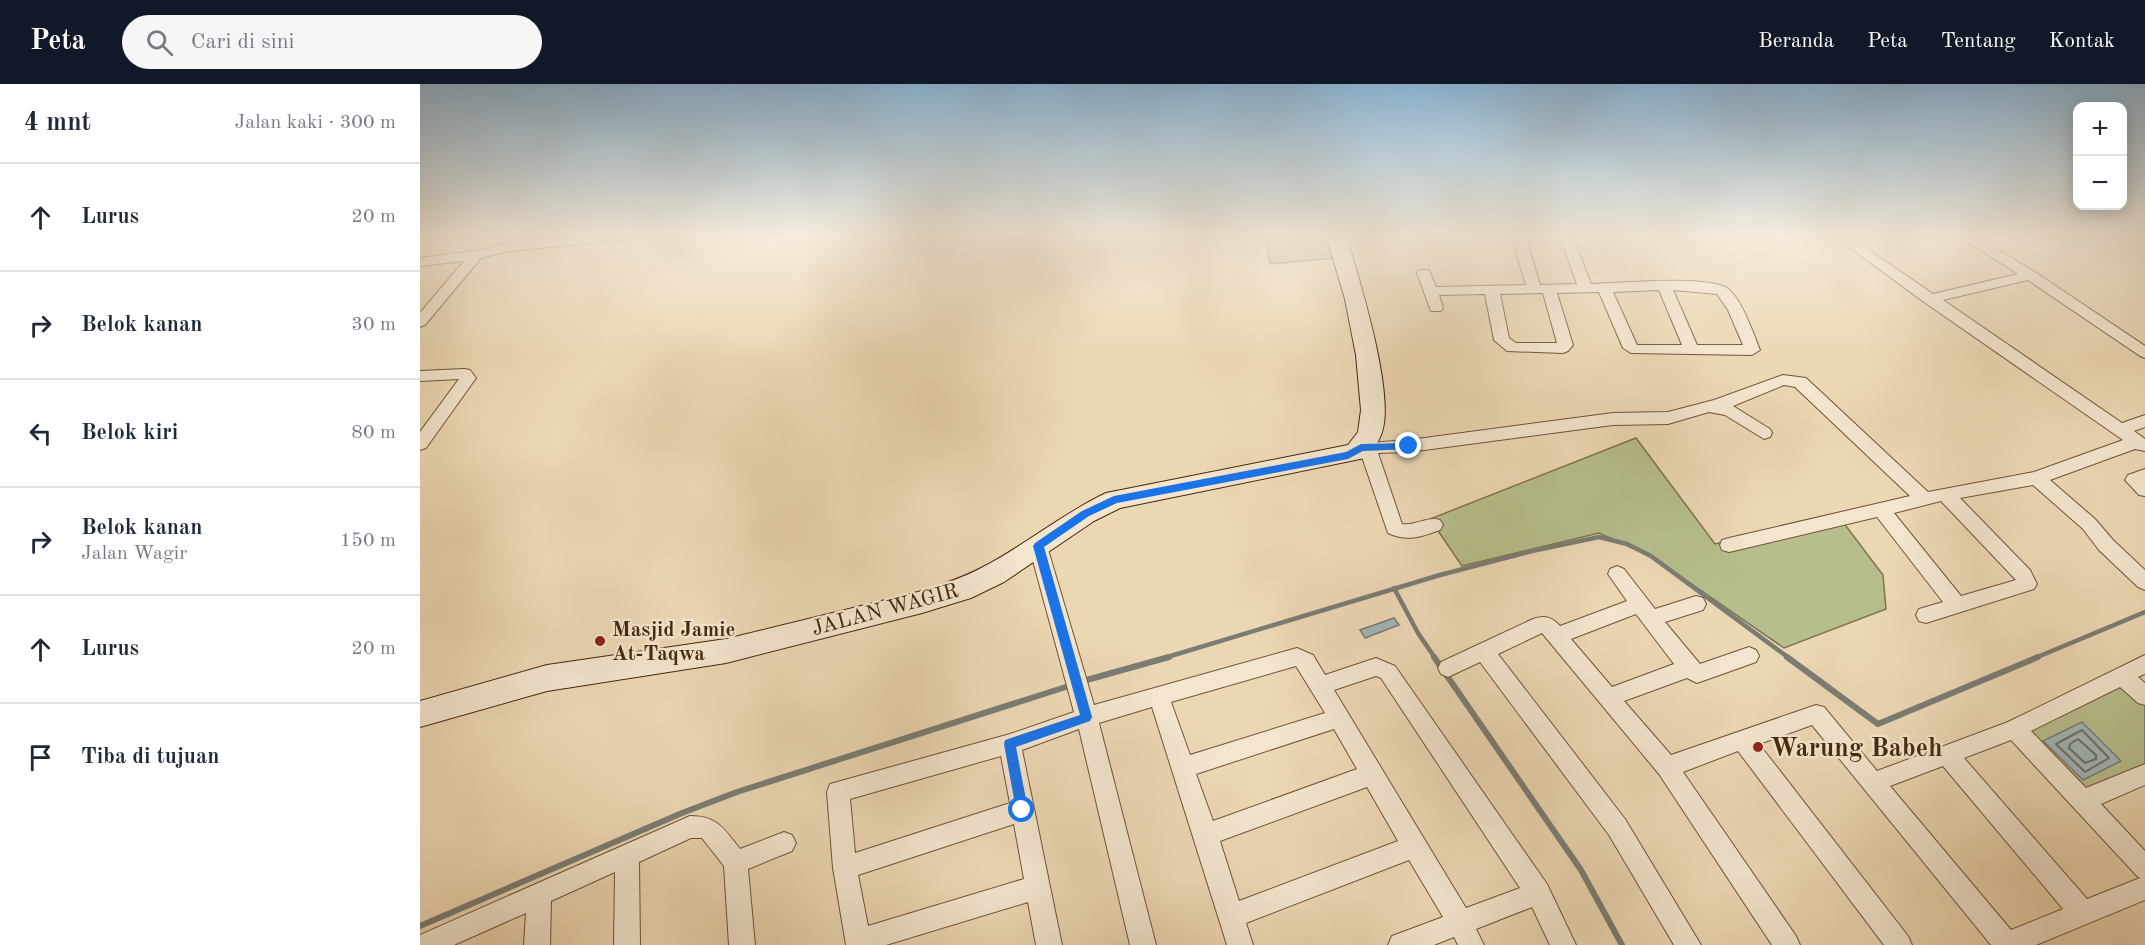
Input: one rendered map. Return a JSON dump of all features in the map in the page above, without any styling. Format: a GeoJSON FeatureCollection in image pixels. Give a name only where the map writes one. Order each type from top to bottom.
{"type":"FeatureCollection","features":[{"type":"Feature","properties":{"kind":"street"},"geometry":{"type":"LineString","coordinates":[[420,322],[459,275]]}},
{"type":"Feature","properties":{"kind":"street"},"geometry":{"type":"LineString","coordinates":[[1348,275],[1367,355],[1373,410],[1370,434],[1365,448],[1394,528],[1402,532],[1411,532],[1434,525]]}},
{"type":"Feature","properties":{"kind":"street"},"geometry":{"type":"LineString","coordinates":[[1425,275],[1436,308]]}},
{"type":"Feature","properties":{"kind":"street"},"geometry":{"type":"LineString","coordinates":[[1492,291],[1502,340],[1505,344],[1512,348],[1563,348],[1565,345],[1563,334],[1535,275]]}},
{"type":"Feature","properties":{"kind":"street"},"geometry":{"type":"LineString","coordinates":[[1581,275],[1586,288]]}},
{"type":"Feature","properties":{"kind":"street"},"geometry":{"type":"LineString","coordinates":[[1896,275],[2140,445]]}},
{"type":"Feature","properties":{"kind":"street"},"geometry":{"type":"LineString","coordinates":[[1929,299],[2029,275]]}},
{"type":"Feature","properties":{"kind":"street"},"geometry":{"type":"LineString","coordinates":[[2030,275],[2145,353]]}},
{"type":"Feature","properties":{"kind":"street"},"geometry":{"type":"LineString","coordinates":[[1430,291],[1586,288],[1604,288],[1665,288],[1713,288],[1721,291],[1732,306],[1752,350],[1636,350],[1631,348],[1604,288]]}},
{"type":"Feature","properties":{"kind":"street"},"geometry":{"type":"LineString","coordinates":[[1665,288],[1691,349]]}},
{"type":"Feature","properties":{"kind":"street"},"geometry":{"type":"LineString","coordinates":[[420,377],[464,374],[468,378],[420,444]]}},
{"type":"Feature","properties":{"kind":"street"},"geometry":{"type":"LineString","coordinates":[[1365,448],[1409,446],[1613,419],[1668,418],[1716,406],[1783,380],[1800,382],[1925,499]]}},
{"type":"Feature","properties":{"kind":"street"},"geometry":{"type":"LineString","coordinates":[[1716,406],[1731,411],[1764,433]]}},
{"type":"Feature","properties":{"kind":"street"},"geometry":{"type":"LineString","coordinates":[[2120,430],[2145,422]]}},
{"type":"Feature","properties":{"kind":"street"},"geometry":{"type":"LineString","coordinates":[[1729,545],[1945,494],[2036,478],[2140,445]]}},
{"type":"Feature","properties":{"kind":"street","name":"JALAN WAGIR"},"geometry":{"type":"LineString","coordinates":[[420,714],[547,678],[726,651],[922,603],[961,590],[994,574],[1085,514],[1114,500],[1348,455],[1365,448]]}},
{"type":"Feature","properties":{"kind":"street"},"geometry":{"type":"LineString","coordinates":[[2145,475],[2134,480],[2145,490]]}},
{"type":"Feature","properties":{"kind":"street"},"geometry":{"type":"LineString","coordinates":[[2036,478],[2089,524],[2106,545],[2145,582]]}},
{"type":"Feature","properties":{"kind":"street"},"geometry":{"type":"LineString","coordinates":[[1926,615],[2024,586],[2026,581],[1945,494]]}},
{"type":"Feature","properties":{"kind":"street"},"geometry":{"type":"LineString","coordinates":[[1881,509],[1958,606]]}},
{"type":"Feature","properties":{"kind":"street"},"geometry":{"type":"LineString","coordinates":[[1038,546],[1081,696],[1143,945]]}},
{"type":"Feature","properties":{"kind":"street"},"geometry":{"type":"LineString","coordinates":[[1617,574],[1689,668],[1697,674],[1749,656]]}},
{"type":"Feature","properties":{"kind":"street"},"geometry":{"type":"LineString","coordinates":[[1557,636],[1645,611],[1695,604]]}},
{"type":"Feature","properties":{"kind":"street"},"geometry":{"type":"LineString","coordinates":[[1448,668],[1540,625],[1547,626],[1667,767],[1787,945]]}},
{"type":"Feature","properties":{"kind":"street"},"geometry":{"type":"LineString","coordinates":[[1484,651],[1617,828],[1688,945]]}},
{"type":"Feature","properties":{"kind":"street"},"geometry":{"type":"LineString","coordinates":[[1036,887],[858,943],[845,868],[838,792],[1010,744],[1081,696],[1159,697],[1297,657],[1306,661],[1460,922],[1471,945]]}},
{"type":"Feature","properties":{"kind":"street"},"geometry":{"type":"LineString","coordinates":[[1874,782],[2015,729],[2145,664]]}},
{"type":"Feature","properties":{"kind":"street"},"geometry":{"type":"LineString","coordinates":[[1320,686],[1376,667],[1388,672],[1538,893],[1563,945]]}},
{"type":"Feature","properties":{"kind":"street"},"geometry":{"type":"LineString","coordinates":[[1608,698],[1689,668]]}},
{"type":"Feature","properties":{"kind":"street"},"geometry":{"type":"LineString","coordinates":[[2122,676],[2145,696]]}},
{"type":"Feature","properties":{"kind":"street"},"geometry":{"type":"LineString","coordinates":[[1159,697],[1206,835],[1240,945]]}},
{"type":"Feature","properties":{"kind":"street"},"geometry":{"type":"LineString","coordinates":[[1667,767],[1816,714],[1874,782],[2005,945],[2145,888]]}},
{"type":"Feature","properties":{"kind":"street"},"geometry":{"type":"LineString","coordinates":[[1182,768],[1340,718]]}},
{"type":"Feature","properties":{"kind":"street"},"geometry":{"type":"LineString","coordinates":[[2015,729],[2145,868]]}},
{"type":"Feature","properties":{"kind":"street"},"geometry":{"type":"LineString","coordinates":[[1742,739],[1899,945]]}},
{"type":"Feature","properties":{"kind":"street"},"geometry":{"type":"LineString","coordinates":[[1010,744],[1049,945]]}},
{"type":"Feature","properties":{"kind":"street"},"geometry":{"type":"LineString","coordinates":[[1947,755],[2083,913]]}},
{"type":"Feature","properties":{"kind":"street"},"geometry":{"type":"LineString","coordinates":[[1206,835],[1373,774]]}},
{"type":"Feature","properties":{"kind":"street"},"geometry":{"type":"LineString","coordinates":[[2082,801],[2145,774]]}},
{"type":"Feature","properties":{"kind":"street"},"geometry":{"type":"LineString","coordinates":[[845,868],[1022,810]]}},
{"type":"Feature","properties":{"kind":"street"},"geometry":{"type":"LineString","coordinates":[[436,943],[690,827],[702,826],[710,830],[736,862],[742,945]]}},
{"type":"Feature","properties":{"kind":"street"},"geometry":{"type":"LineString","coordinates":[[736,862],[784,843]]}},
{"type":"Feature","properties":{"kind":"street"},"geometry":{"type":"LineString","coordinates":[[1230,917],[1414,846]]}},
{"type":"Feature","properties":{"kind":"street"},"geometry":{"type":"LineString","coordinates":[[627,856],[627,945]]}},
{"type":"Feature","properties":{"kind":"street"},"geometry":{"type":"LineString","coordinates":[[1417,942],[1460,922],[1538,893]]}},
{"type":"Feature","properties":{"kind":"street"},"geometry":{"type":"LineString","coordinates":[[537,945],[539,896]]}},
{"type":"Feature","properties":{"kind":"green space"},"geometry":{"type":"Polygon","coordinates":[[[1636,438],[1715,544],[1837,514],[1883,575],[1886,609],[1784,648],[1651,556],[1599,533],[1462,566],[1430,519],[1636,438]]]}},
{"type":"Feature","properties":{"kind":"green space"},"geometry":{"type":"Polygon","coordinates":[[[2123,684],[2145,703],[2145,764],[2080,793],[2021,730],[2123,684]]]}},
{"type":"Feature","properties":{"kind":"water"},"geometry":{"type":"Polygon","coordinates":[[[1394,618],[1399,625],[1365,638],[1360,630],[1394,618]]]}},
{"type":"Feature","properties":{"kind":"water"},"geometry":{"type":"Polygon","coordinates":[[[2082,722],[2121,761],[2083,780],[2043,741],[2082,722]]]}},
{"type":"Feature","properties":{"kind":"waterway"},"geometry":{"type":"LineString","coordinates":[[1394,589],[1532,551],[1599,537],[1627,544],[1651,556],[1789,658]]}},
{"type":"Feature","properties":{"kind":"waterway"},"geometry":{"type":"LineString","coordinates":[[1164,658],[1394,589]]}},
{"type":"Feature","properties":{"kind":"waterway"},"geometry":{"type":"LineString","coordinates":[[1394,589],[1418,633],[1435,658]]}},
{"type":"Feature","properties":{"kind":"waterway"},"geometry":{"type":"LineString","coordinates":[[2035,658],[2145,612]]}},
{"type":"Feature","properties":{"kind":"waterway"},"geometry":{"type":"LineString","coordinates":[[1083,681],[1169,657]]}},
{"type":"Feature","properties":{"kind":"waterway"},"geometry":{"type":"LineString","coordinates":[[1434,657],[1581,870],[1622,945]]}},
{"type":"Feature","properties":{"kind":"waterway"},"geometry":{"type":"LineString","coordinates":[[1787,657],[1878,724],[2038,657]]}},
{"type":"Feature","properties":{"kind":"waterway"},"geometry":{"type":"LineString","coordinates":[[420,926],[682,813],[737,792],[1072,685]]}},
{"type":"Feature","properties":{"kind":"place","name":"Masjid Jamie At-Taqwa"},"geometry":{"type":"Point","coordinates":[600,641]}},
{"type":"Feature","properties":{"kind":"place","name":"Warung Babeh"},"geometry":{"type":"Point","coordinates":[1758,747]}},
{"type":"Feature","properties":{"kind":"route"},"geometry":{"type":"LineString","coordinates":[[1022,810],[1010,744],[1086,717],[1075,670],[1038,546],[1085,514],[1114,500],[1348,455],[1361,448],[1409,446]]}}]}
